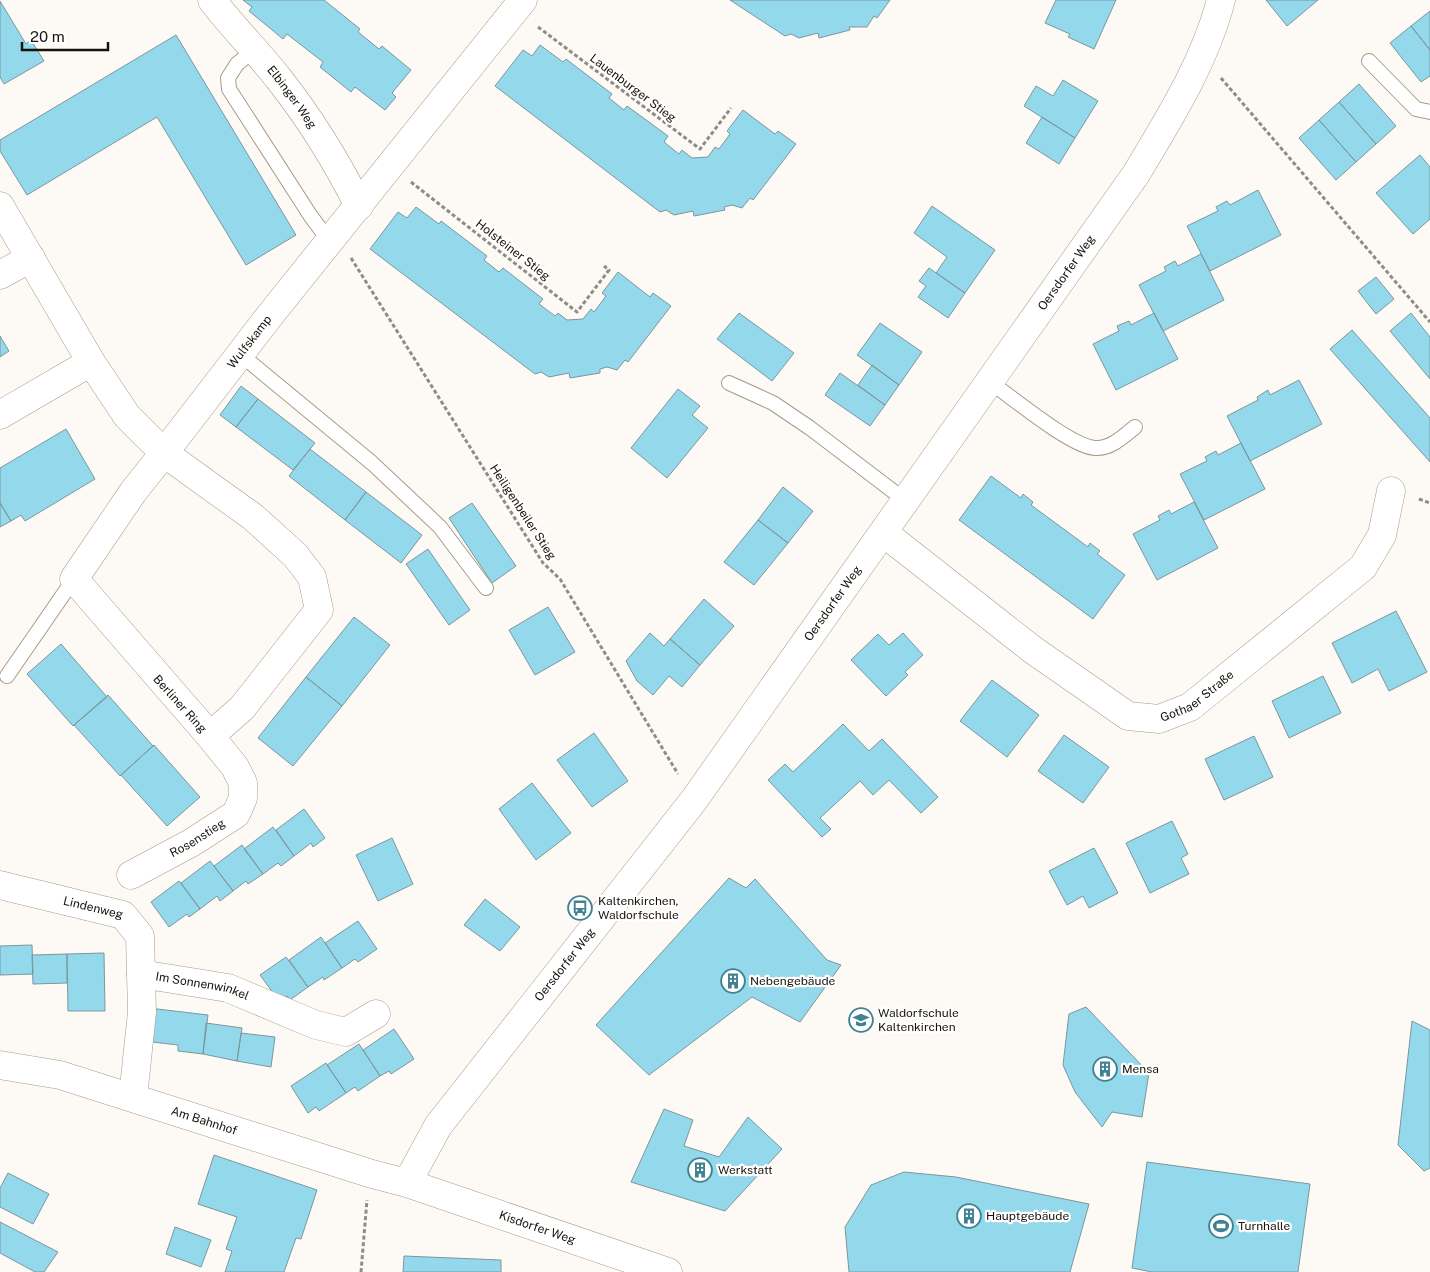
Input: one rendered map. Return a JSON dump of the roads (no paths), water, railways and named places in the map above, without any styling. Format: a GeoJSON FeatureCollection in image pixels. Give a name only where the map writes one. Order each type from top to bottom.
{"type":"FeatureCollection","features":[{"type":"Feature","properties":{"kind":"street","name":"Elbinger Weg"},"geometry":{"type":"LineString","coordinates":[[212,0],[253,51],[279,79],[343,174],[359,206]]}},
{"type":"Feature","properties":{"kind":"street","name":"Oersdorfer Weg"},"geometry":{"type":"LineString","coordinates":[[407,1183],[438,1126],[694,800],[1136,174],[1176,109],[1215,22],[1221,0]]}},
{"type":"Feature","properties":{"kind":"street","name":"Wulfskamp"},"geometry":{"type":"LineString","coordinates":[[164,453],[240,354],[519,5]]}},
{"type":"Feature","properties":{"kind":"street"},"geometry":{"type":"LineString","coordinates":[[0,206],[91,362],[127,416],[164,453],[133,492],[74,579]]}},
{"type":"Feature","properties":{"kind":"street"},"geometry":{"type":"LineString","coordinates":[[0,275],[31,258]]}},
{"type":"Feature","properties":{"kind":"street"},"geometry":{"type":"LineString","coordinates":[[0,415],[91,362]]}},
{"type":"Feature","properties":{"kind":"street","name":"Berliner Ring"},"geometry":{"type":"LineString","coordinates":[[74,579],[210,736],[242,708],[320,610],[312,577],[296,555],[253,517],[164,453]]}},
{"type":"Feature","properties":{"kind":"street","name":"Gothaer Straße"},"geometry":{"type":"LineString","coordinates":[[884,533],[1033,650],[1128,716],[1159,720],[1190,707],[1362,567],[1382,535],[1390,491]]}},
{"type":"Feature","properties":{"kind":"street","name":"Rosenstieg"},"geometry":{"type":"LineString","coordinates":[[131,875],[191,843],[236,814],[243,798],[243,782],[236,767],[210,736]]}},
{"type":"Feature","properties":{"kind":"street","name":"Lindenweg"},"geometry":{"type":"LineString","coordinates":[[0,886],[123,915],[140,936],[141,974]]}},
{"type":"Feature","properties":{"kind":"street","name":"Im Sonnenwinkel"},"geometry":{"type":"LineString","coordinates":[[133,1097],[142,1012],[141,974],[228,988],[316,1024],[346,1032],[376,1014]]}},
{"type":"Feature","properties":{"kind":"street","name":"Am Bahnhof"},"geometry":{"type":"LineString","coordinates":[[0,1066],[60,1075],[372,1174],[407,1183]]}},
{"type":"Feature","properties":{"kind":"street","name":"Kisdorfer Weg"},"geometry":{"type":"LineString","coordinates":[[407,1183],[668,1272]]}},
{"type":"Feature","properties":{"kind":"lane"},"geometry":{"type":"LineString","coordinates":[[253,51],[237,64],[232,71],[228,78],[230,89],[310,215],[333,238]]}},
{"type":"Feature","properties":{"kind":"lane"},"geometry":{"type":"LineString","coordinates":[[1369,61],[1416,109],[1430,112]]}},
{"type":"Feature","properties":{"kind":"lane"},"geometry":{"type":"LineString","coordinates":[[240,354],[372,463],[433,520],[486,588]]}},
{"type":"Feature","properties":{"kind":"lane"},"geometry":{"type":"LineString","coordinates":[[990,382],[1077,443],[1095,448],[1110,446],[1135,427]]}},
{"type":"Feature","properties":{"kind":"lane"},"geometry":{"type":"LineString","coordinates":[[729,383],[773,403],[810,428],[906,501]]}},
{"type":"Feature","properties":{"kind":"lane"},"geometry":{"type":"LineString","coordinates":[[7,676],[74,579]]}},
{"type":"Feature","properties":{"kind":"place","name":"Kaltenkirchen, Waldorfschule"},"geometry":{"type":"Point","coordinates":[580,908]}},
{"type":"Feature","properties":{"kind":"place","name":"Nebengebäude"},"geometry":{"type":"Point","coordinates":[733,981]}},
{"type":"Feature","properties":{"kind":"place","name":"Waldorfschule Kaltenkirchen"},"geometry":{"type":"Point","coordinates":[861,1020]}},
{"type":"Feature","properties":{"kind":"place","name":"Mensa"},"geometry":{"type":"Point","coordinates":[1105,1069]}},
{"type":"Feature","properties":{"kind":"place","name":"Werkstatt"},"geometry":{"type":"Point","coordinates":[700,1170]}},
{"type":"Feature","properties":{"kind":"place","name":"Hauptgebäude"},"geometry":{"type":"Point","coordinates":[969,1216]}},
{"type":"Feature","properties":{"kind":"place","name":"Turnhalle"},"geometry":{"type":"Point","coordinates":[1221,1226]}}]}
